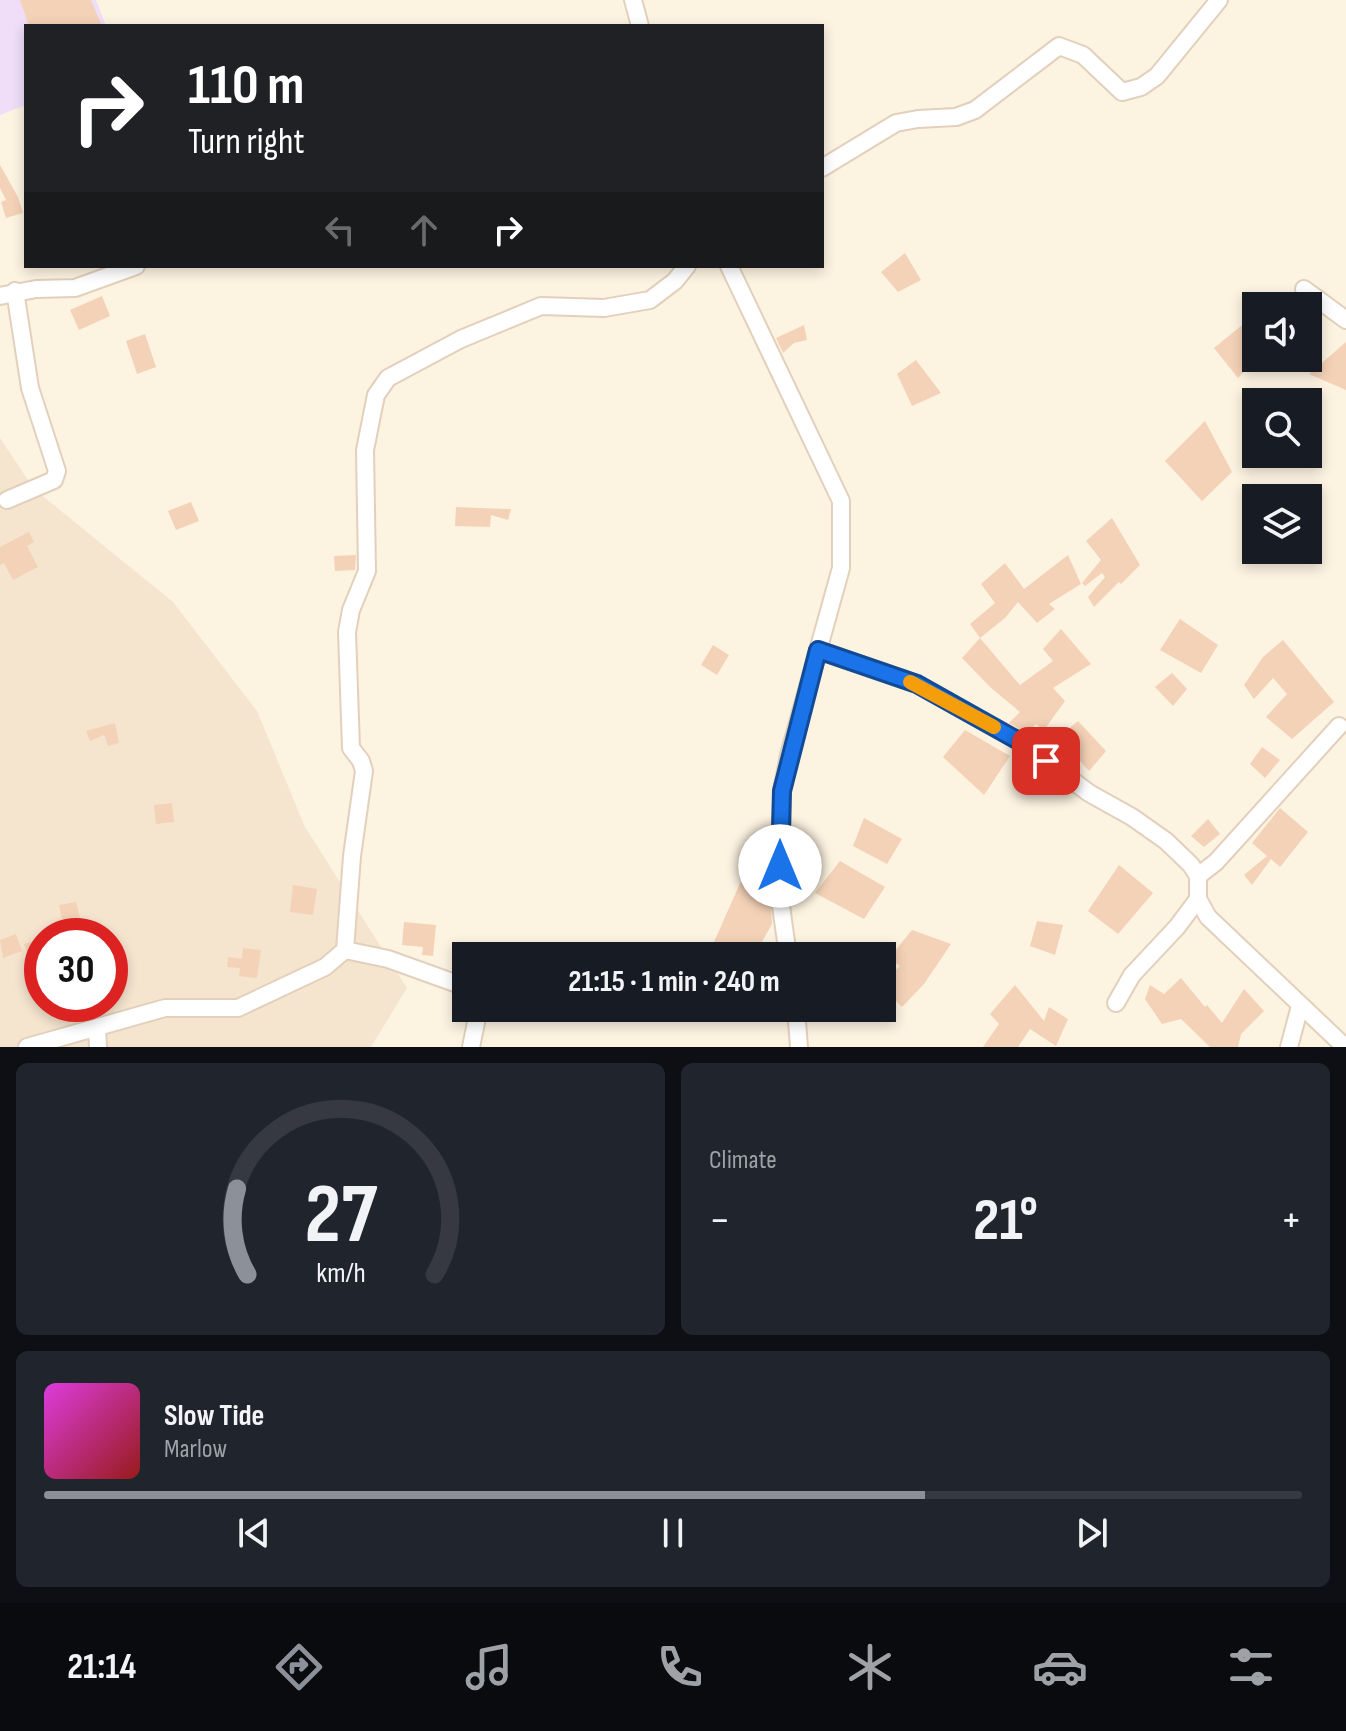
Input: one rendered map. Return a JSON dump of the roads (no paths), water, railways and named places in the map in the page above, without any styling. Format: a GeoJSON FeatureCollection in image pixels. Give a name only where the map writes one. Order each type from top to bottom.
{"type":"FeatureCollection","features":[{"type":"Feature","properties":{"kind":"street"},"geometry":{"type":"LineString","coordinates":[[633,0],[639,24]]}},
{"type":"Feature","properties":{"kind":"street"},"geometry":{"type":"LineString","coordinates":[[824,167],[896,123],[956,117],[975,110],[1059,46],[1069,47],[1083,55],[1122,92],[1141,87],[1157,76],[1219,0]]}},
{"type":"Feature","properties":{"kind":"street"},"geometry":{"type":"LineString","coordinates":[[7,500],[54,480],[57,471],[30,388],[8,293],[75,288],[130,268]]}},
{"type":"Feature","properties":{"kind":"street"},"geometry":{"type":"LineString","coordinates":[[27,1047],[165,1008],[238,1008],[325,967],[345,950],[352,856],[364,771],[351,748],[347,632],[351,610],[367,571],[365,450],[376,395],[388,378],[474,333],[541,306],[604,308],[650,300],[675,281],[685,268]]}},
{"type":"Feature","properties":{"kind":"street"},"geometry":{"type":"LineString","coordinates":[[730,268],[841,501],[841,568],[782,791],[781,906],[786,942]]}},
{"type":"Feature","properties":{"kind":"street"},"geometry":{"type":"LineString","coordinates":[[1304,289],[1346,320]]}},
{"type":"Feature","properties":{"kind":"street"},"geometry":{"type":"LineString","coordinates":[[818,650],[917,684],[1024,744],[1089,793],[1166,841],[1198,876],[1198,899],[1208,917],[1345,1047]]}},
{"type":"Feature","properties":{"kind":"street"},"geometry":{"type":"LineString","coordinates":[[1198,876],[1216,862],[1339,726]]}},
{"type":"Feature","properties":{"kind":"street"},"geometry":{"type":"LineString","coordinates":[[1116,1003],[1132,975],[1177,927],[1198,899]]}},
{"type":"Feature","properties":{"kind":"street"},"geometry":{"type":"LineString","coordinates":[[345,950],[388,959],[452,982]]}},
{"type":"Feature","properties":{"kind":"street"},"geometry":{"type":"LineString","coordinates":[[1289,1047],[1300,1006]]}},
{"type":"Feature","properties":{"kind":"street"},"geometry":{"type":"LineString","coordinates":[[471,1047],[476,1022]]}},
{"type":"Feature","properties":{"kind":"street"},"geometry":{"type":"LineString","coordinates":[[797,1022],[799,1047]]}},
{"type":"Feature","properties":{"kind":"street"},"geometry":{"type":"LineString","coordinates":[[97,1029],[98,1047]]}}]}
